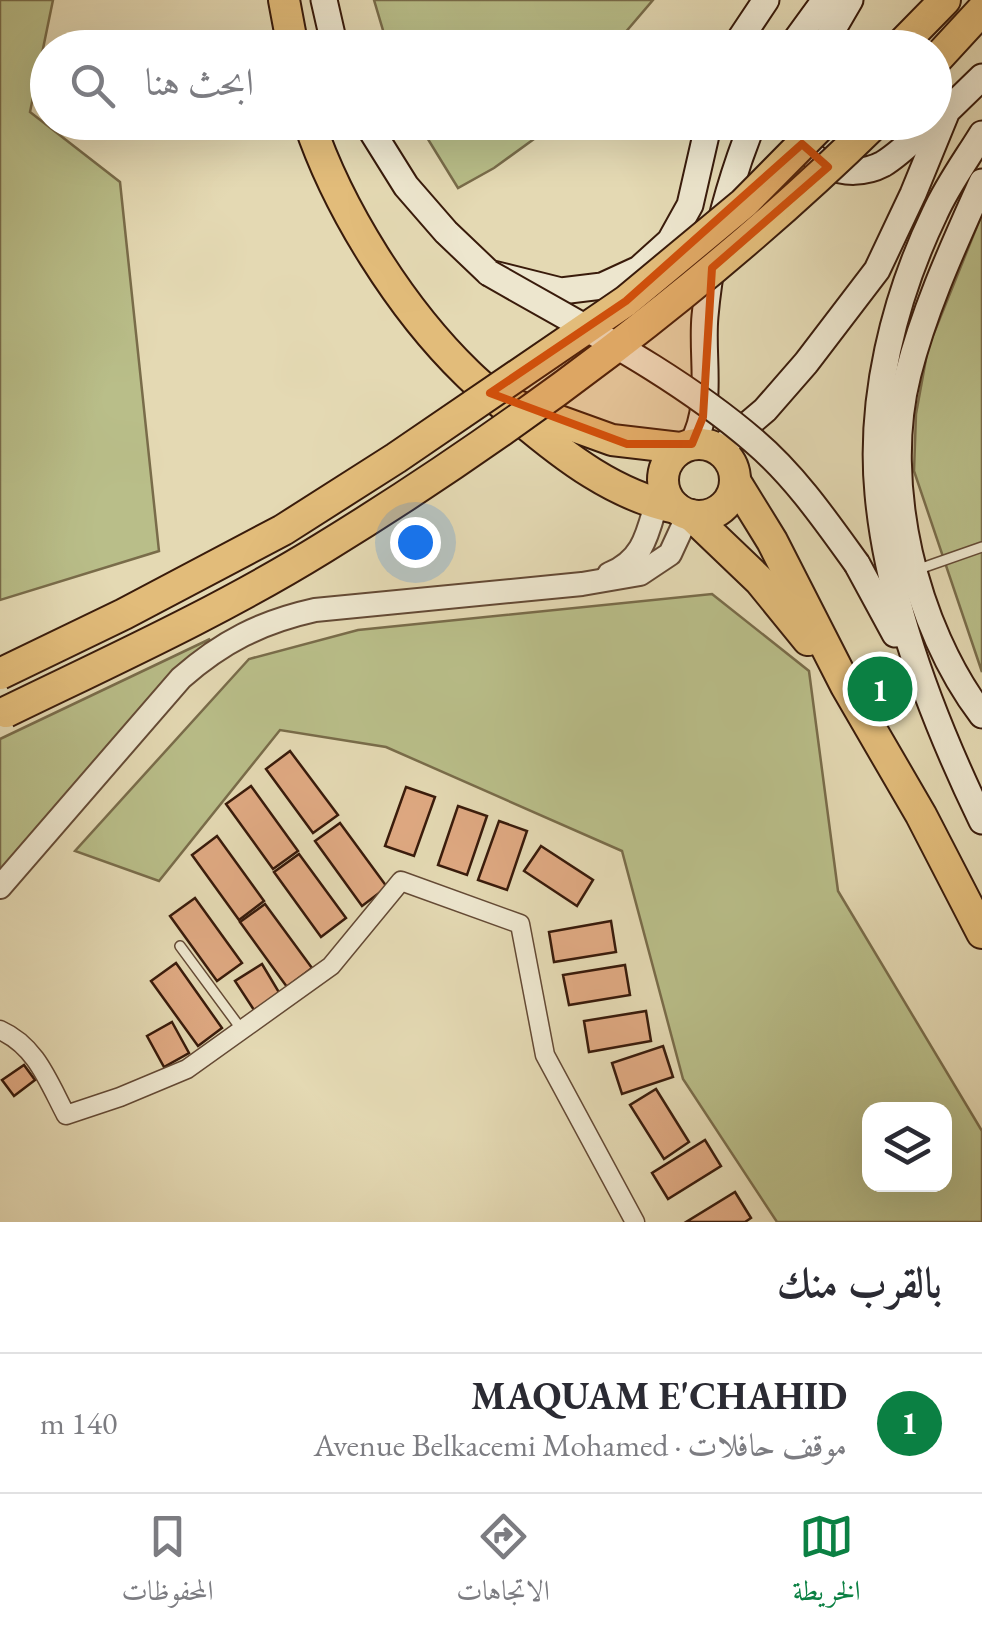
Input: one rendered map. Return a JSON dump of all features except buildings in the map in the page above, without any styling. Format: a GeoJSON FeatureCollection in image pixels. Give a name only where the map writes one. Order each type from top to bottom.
{"type":"FeatureCollection","features":[{"type":"Feature","properties":{"kind":"main road"},"geometry":{"type":"LineString","coordinates":[[284,0],[289,30]]}},
{"type":"Feature","properties":{"kind":"main road"},"geometry":{"type":"LineString","coordinates":[[324,0],[331,30]]}},
{"type":"Feature","properties":{"kind":"main road"},"geometry":{"type":"LineString","coordinates":[[746,30],[766,0]]}},
{"type":"Feature","properties":{"kind":"main road"},"geometry":{"type":"LineString","coordinates":[[803,30],[825,0]]}},
{"type":"Feature","properties":{"kind":"main road"},"geometry":{"type":"LineString","coordinates":[[832,30],[850,0]]}},
{"type":"Feature","properties":{"kind":"main road"},"geometry":{"type":"LineString","coordinates":[[916,30],[945,0]]}},
{"type":"Feature","properties":{"kind":"main road"},"geometry":{"type":"LineString","coordinates":[[952,42],[982,10]]}},
{"type":"Feature","properties":{"kind":"main road"},"geometry":{"type":"LineString","coordinates":[[952,105],[982,77]]}},
{"type":"Feature","properties":{"kind":"main road"},"geometry":{"type":"LineString","coordinates":[[946,748],[909,639],[891,570],[878,494],[878,416],[893,322],[935,212],[982,134]]}},
{"type":"Feature","properties":{"kind":"main road"},"geometry":{"type":"LineString","coordinates":[[316,140],[339,195],[428,331],[468,375],[576,464],[702,516],[721,509],[729,501],[736,480]]}},
{"type":"Feature","properties":{"kind":"main road"},"geometry":{"type":"LineString","coordinates":[[377,140],[406,186],[489,273],[685,388],[756,442],[811,500],[858,564],[882,605],[982,821]]}},
{"type":"Feature","properties":{"kind":"main road"},"geometry":{"type":"LineString","coordinates":[[489,273],[561,291],[602,286],[639,268],[670,240],[690,205],[704,140]]}},
{"type":"Feature","properties":{"kind":"main road"},"geometry":{"type":"LineString","coordinates":[[697,447],[702,417],[705,318],[722,206],[746,140]]}},
{"type":"Feature","properties":{"kind":"main road"},"geometry":{"type":"LineString","coordinates":[[800,140],[810,156],[845,171],[882,164],[911,140]]}},
{"type":"Feature","properties":{"kind":"main road"},"geometry":{"type":"LineString","coordinates":[[0,674],[283,530],[396,458],[626,301],[744,203],[806,140]]}},
{"type":"Feature","properties":{"kind":"main road"},"geometry":{"type":"LineString","coordinates":[[3,714],[204,615],[306,558],[500,429],[654,316],[855,140]]}},
{"type":"Feature","properties":{"kind":"main road"},"geometry":{"type":"LineString","coordinates":[[846,686],[760,581],[675,505],[666,463],[775,398],[877,270],[913,194],[931,140]]}},
{"type":"Feature","properties":{"kind":"main road"},"geometry":{"type":"LineString","coordinates":[[982,182],[927,309],[906,379],[900,434],[900,492],[912,571],[944,658],[982,714]]}},
{"type":"Feature","properties":{"kind":"main road"},"geometry":{"type":"LineString","coordinates":[[498,399],[612,440],[697,447],[728,458],[736,480],[846,686],[921,815],[982,933]]}},
{"type":"Feature","properties":{"kind":"street"},"geometry":{"type":"LineString","coordinates":[[582,584],[636,558],[644,542],[675,505]]}},
{"type":"Feature","properties":{"kind":"street"},"geometry":{"type":"LineString","coordinates":[[0,887],[181,678],[242,633],[277,618],[314,610],[582,584],[640,574],[670,554],[675,505]]}},
{"type":"Feature","properties":{"kind":"street"},"geometry":{"type":"LineString","coordinates":[[0,1030],[15,1036],[36,1056],[66,1114],[120,1097],[188,1069],[332,966],[401,881],[520,924],[544,1055],[635,1222]]}},
{"type":"Feature","properties":{"kind":"lane"},"geometry":{"type":"LineString","coordinates":[[912,571],[982,548]]}},
{"type":"Feature","properties":{"kind":"lane"},"geometry":{"type":"LineString","coordinates":[[180,946],[242,1030]]}},
{"type":"Feature","properties":{"kind":"highlighted area"},"geometry":{"type":"Polygon","coordinates":[[[802,144],[828,167],[712,268],[703,417],[692,444],[627,444],[490,393],[626,301],[802,144]]]}},
{"type":"Feature","properties":{"kind":"green space"},"geometry":{"type":"Polygon","coordinates":[[[0,0],[53,0],[47,30],[30,30],[30,140],[66,140],[120,182],[159,551],[0,600],[0,0]]]}},
{"type":"Feature","properties":{"kind":"green space"},"geometry":{"type":"Polygon","coordinates":[[[374,0],[653,0],[627,30],[383,30],[374,0]]]}},
{"type":"Feature","properties":{"kind":"green space"},"geometry":{"type":"Polygon","coordinates":[[[428,140],[533,140],[494,168],[458,188],[428,140]]]}},
{"type":"Feature","properties":{"kind":"green space"},"geometry":{"type":"Polygon","coordinates":[[[982,214],[982,672],[914,471],[916,414],[928,348],[982,214]]]}},
{"type":"Feature","properties":{"kind":"green space"},"geometry":{"type":"Polygon","coordinates":[[[712,594],[809,671],[838,891],[982,1131],[982,1222],[777,1222],[683,1079],[622,851],[386,747],[280,730],[159,881],[75,851],[249,659],[358,630],[712,594]]]}},
{"type":"Feature","properties":{"kind":"green space"},"geometry":{"type":"Polygon","coordinates":[[[210,639],[23,850],[0,877],[0,739],[210,639]]]}},
{"type":"Feature","properties":{"kind":"place","name":"MAQUAM E'CHAHID"},"geometry":{"type":"Point","coordinates":[880,689]}}]}
